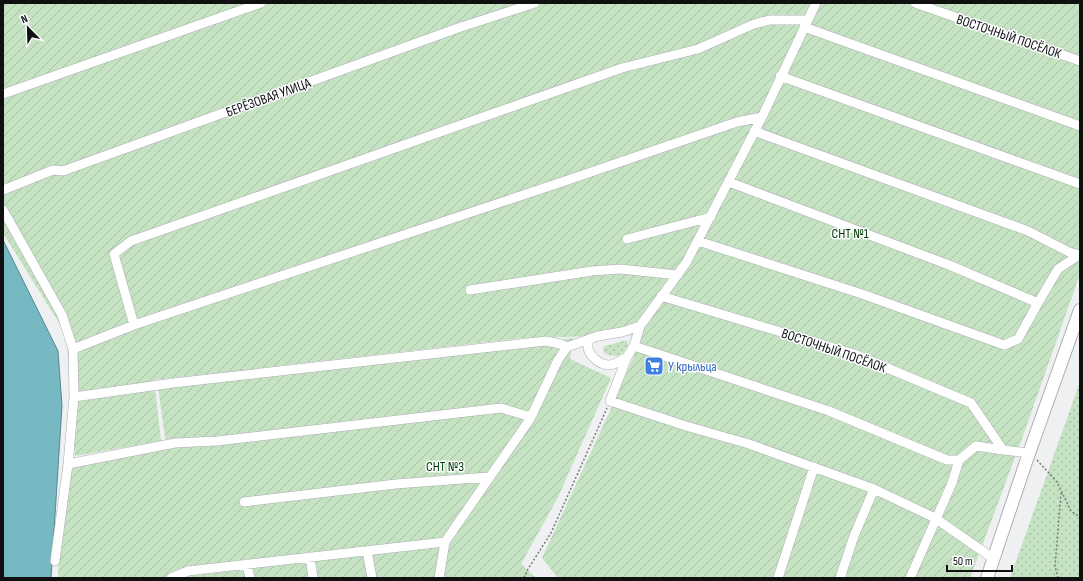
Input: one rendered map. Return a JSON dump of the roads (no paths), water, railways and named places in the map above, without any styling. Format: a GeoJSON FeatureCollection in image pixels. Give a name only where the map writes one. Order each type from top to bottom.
{"type":"FeatureCollection","features":[{"type":"Feature","properties":{"kind":"main road"},"geometry":{"type":"LineString","coordinates":[[987,578],[1080,310]]}},
{"type":"Feature","properties":{"kind":"street"},"geometry":{"type":"LineString","coordinates":[[3,94],[261,3]]}},
{"type":"Feature","properties":{"kind":"street","name":"БЕРЁЗОВАЯ УЛИЦА"},"geometry":{"type":"LineString","coordinates":[[3,190],[53,170],[63,171],[443,34],[535,3]]}},
{"type":"Feature","properties":{"kind":"street"},"geometry":{"type":"LineString","coordinates":[[816,3],[780,76],[762,117],[698,241],[678,275],[640,326],[634,346],[627,357],[610,401],[686,426],[749,444],[874,489],[935,518],[994,559]]}},
{"type":"Feature","properties":{"kind":"street","name":"ВОСТОЧНЫЙ ПОСЁЛОК"},"geometry":{"type":"LineString","coordinates":[[915,3],[1080,61]]}},
{"type":"Feature","properties":{"kind":"street"},"geometry":{"type":"LineString","coordinates":[[134,325],[114,254],[131,241],[622,68],[698,49],[754,24],[770,20],[806,24],[1080,126]]}},
{"type":"Feature","properties":{"kind":"street"},"geometry":{"type":"LineString","coordinates":[[780,76],[1080,184]]}},
{"type":"Feature","properties":{"kind":"street"},"geometry":{"type":"LineString","coordinates":[[73,349],[134,325],[539,190],[737,122],[762,117]]}},
{"type":"Feature","properties":{"kind":"street"},"geometry":{"type":"LineString","coordinates":[[754,131],[1028,231],[1069,252],[1079,255]]}},
{"type":"Feature","properties":{"kind":"street"},"geometry":{"type":"LineString","coordinates":[[729,182],[949,265],[1038,303]]}},
{"type":"Feature","properties":{"kind":"street"},"geometry":{"type":"LineString","coordinates":[[3,210],[62,315],[73,349],[74,397],[68,464],[55,561]]}},
{"type":"Feature","properties":{"kind":"street"},"geometry":{"type":"LineString","coordinates":[[627,239],[711,217]]}},
{"type":"Feature","properties":{"kind":"street"},"geometry":{"type":"LineString","coordinates":[[698,241],[862,294],[1004,345],[1018,339],[1058,269],[1079,255]]}},
{"type":"Feature","properties":{"kind":"street"},"geometry":{"type":"LineString","coordinates":[[470,290],[592,271],[620,269],[678,275]]}},
{"type":"Feature","properties":{"kind":"street","name":"ВОСТОЧНЫЙ ПОСЁЛОК"},"geometry":{"type":"LineString","coordinates":[[661,296],[854,354],[971,403],[1003,450]]}},
{"type":"Feature","properties":{"kind":"street"},"geometry":{"type":"LineString","coordinates":[[439,578],[445,542],[531,417],[558,360],[567,347],[590,339],[622,332],[640,326]]}},
{"type":"Feature","properties":{"kind":"street"},"geometry":{"type":"LineString","coordinates":[[590,339],[587,346],[592,357],[603,364],[610,365],[627,357]]}},
{"type":"Feature","properties":{"kind":"street"},"geometry":{"type":"LineString","coordinates":[[74,397],[173,383],[546,341],[567,347]]}},
{"type":"Feature","properties":{"kind":"street"},"geometry":{"type":"LineString","coordinates":[[634,346],[829,411],[947,460],[959,460]]}},
{"type":"Feature","properties":{"kind":"street"},"geometry":{"type":"LineString","coordinates":[[68,464],[175,443],[217,441],[501,408],[531,417]]}},
{"type":"Feature","properties":{"kind":"street"},"geometry":{"type":"LineString","coordinates":[[910,578],[935,518],[952,483],[959,460],[976,446],[1030,453]]}},
{"type":"Feature","properties":{"kind":"street"},"geometry":{"type":"LineString","coordinates":[[778,578],[814,467]]}},
{"type":"Feature","properties":{"kind":"street"},"geometry":{"type":"LineString","coordinates":[[244,502],[396,484],[489,477]]}},
{"type":"Feature","properties":{"kind":"street"},"geometry":{"type":"LineString","coordinates":[[840,578],[854,536],[874,489]]}},
{"type":"Feature","properties":{"kind":"street"},"geometry":{"type":"LineString","coordinates":[[171,578],[188,571],[445,542]]}},
{"type":"Feature","properties":{"kind":"street"},"geometry":{"type":"LineString","coordinates":[[367,551],[372,578]]}},
{"type":"Feature","properties":{"kind":"street"},"geometry":{"type":"LineString","coordinates":[[310,557],[313,578]]}},
{"type":"Feature","properties":{"kind":"street"},"geometry":{"type":"LineString","coordinates":[[247,564],[250,578]]}},
{"type":"Feature","properties":{"kind":"water"},"geometry":{"type":"Polygon","coordinates":[[[3,240],[58,351],[62,406],[51,578],[3,578],[3,240]]]}},
{"type":"Feature","properties":{"kind":"place","name":"У крыльца"},"geometry":{"type":"Point","coordinates":[654,366]}},
{"type":"Feature","properties":{"kind":"park label","name":"СНТ №1"},"geometry":{"type":"Point","coordinates":[850,233]}},
{"type":"Feature","properties":{"kind":"park label","name":"СНТ №3"},"geometry":{"type":"Point","coordinates":[445,466]}}]}
